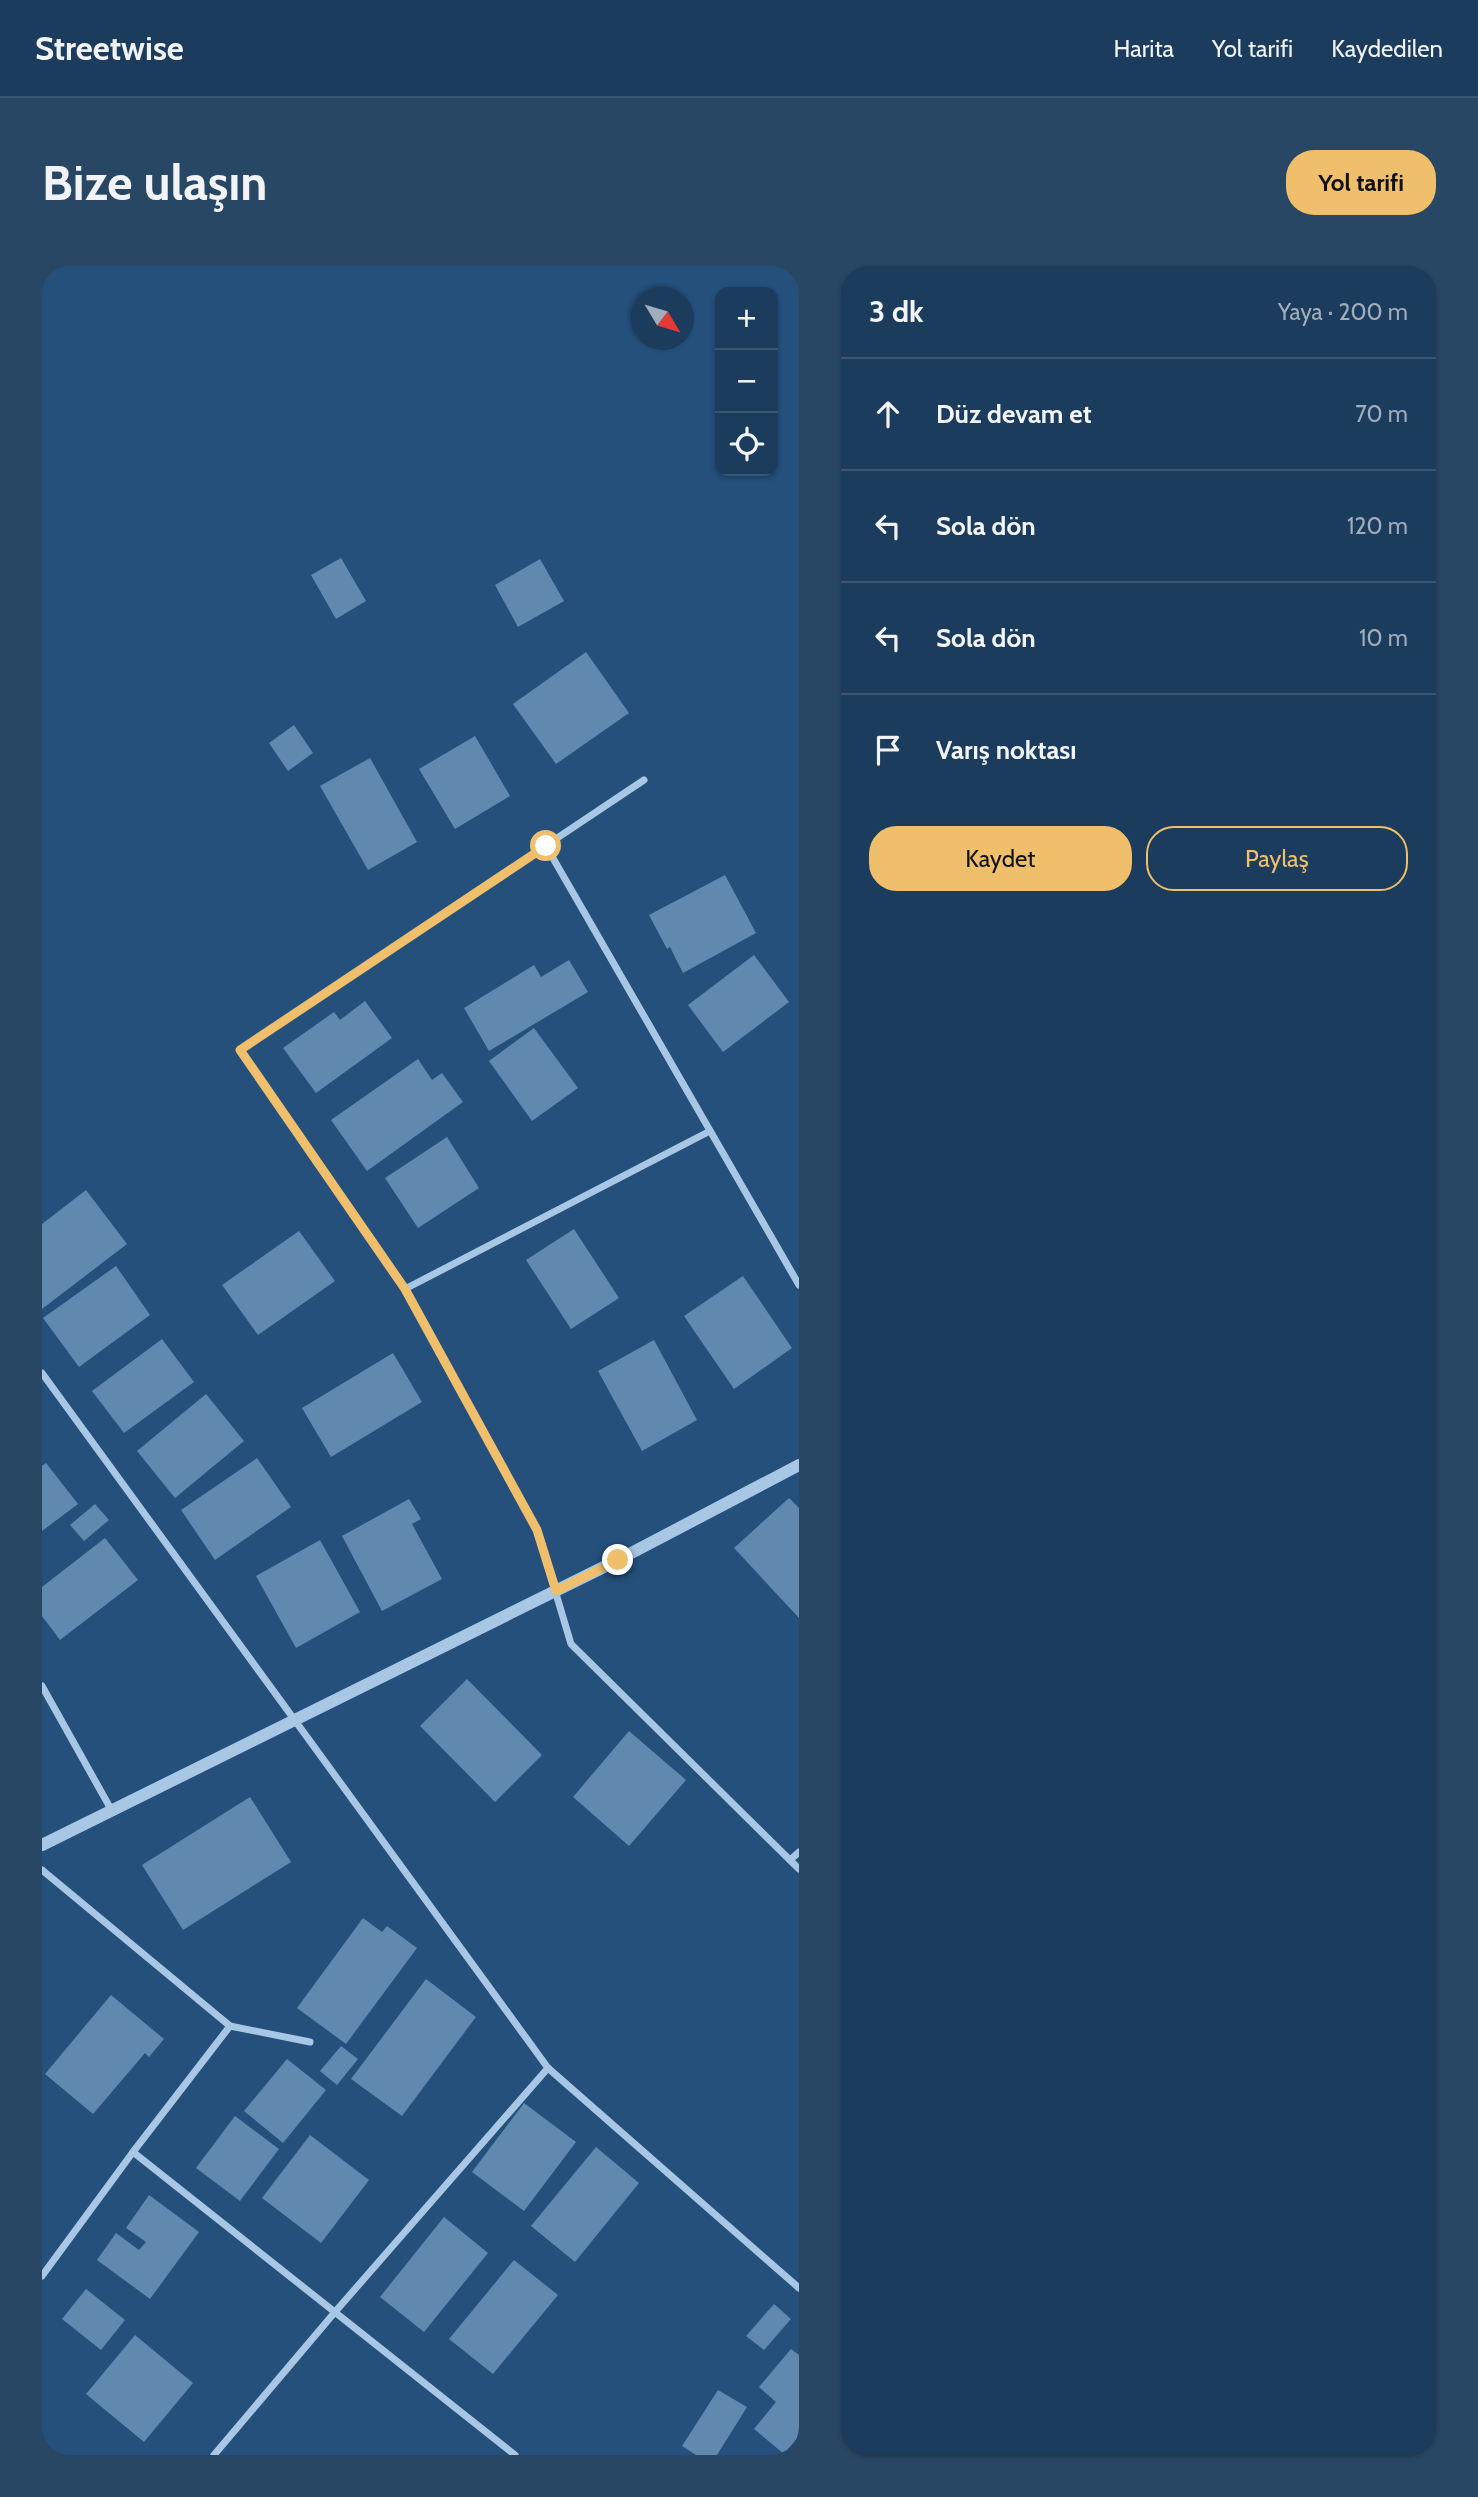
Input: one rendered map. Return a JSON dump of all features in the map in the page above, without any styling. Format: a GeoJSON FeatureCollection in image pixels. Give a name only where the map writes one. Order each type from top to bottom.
{"type":"FeatureCollection","features":[{"type":"Feature","properties":{"kind":"street"},"geometry":{"type":"LineString","coordinates":[[643,780],[240,1050],[405,1289],[537,1530],[571,1644],[799,1869]]}},
{"type":"Feature","properties":{"kind":"street"},"geometry":{"type":"LineString","coordinates":[[546,846],[799,1285]]}},
{"type":"Feature","properties":{"kind":"street"},"geometry":{"type":"LineString","coordinates":[[405,1289],[710,1131]]}},
{"type":"Feature","properties":{"kind":"street"},"geometry":{"type":"LineString","coordinates":[[42,1373],[548,2068],[799,2288]]}},
{"type":"Feature","properties":{"kind":"street"},"geometry":{"type":"LineString","coordinates":[[42,1845],[556,1591],[799,1465]]}},
{"type":"Feature","properties":{"kind":"street"},"geometry":{"type":"LineString","coordinates":[[42,1686],[112,1811]]}},
{"type":"Feature","properties":{"kind":"street"},"geometry":{"type":"LineString","coordinates":[[790,1860],[799,1852]]}},
{"type":"Feature","properties":{"kind":"street"},"geometry":{"type":"LineString","coordinates":[[42,1870],[230,2026],[310,2042]]}},
{"type":"Feature","properties":{"kind":"street"},"geometry":{"type":"LineString","coordinates":[[42,2276],[230,2026]]}},
{"type":"Feature","properties":{"kind":"street"},"geometry":{"type":"LineString","coordinates":[[214,2455],[548,2068]]}},
{"type":"Feature","properties":{"kind":"street"},"geometry":{"type":"LineString","coordinates":[[133,2152],[515,2455]]}},
{"type":"Feature","properties":{"kind":"building"},"geometry":{"type":"Polygon","coordinates":[[[341,558],[366,601],[336,619],[311,575],[341,558]]]}},
{"type":"Feature","properties":{"kind":"building"},"geometry":{"type":"Polygon","coordinates":[[[540,559],[564,601],[518,627],[495,585],[540,559]]]}},
{"type":"Feature","properties":{"kind":"building"},"geometry":{"type":"Polygon","coordinates":[[[586,652],[629,713],[556,764],[513,704],[586,652]]]}},
{"type":"Feature","properties":{"kind":"building"},"geometry":{"type":"Polygon","coordinates":[[[294,725],[313,753],[288,771],[269,743],[294,725]]]}},
{"type":"Feature","properties":{"kind":"building"},"geometry":{"type":"Polygon","coordinates":[[[475,736],[510,796],[455,829],[419,769],[475,736]]]}},
{"type":"Feature","properties":{"kind":"building"},"geometry":{"type":"Polygon","coordinates":[[[370,758],[417,842],[368,870],[320,786],[370,758]]]}},
{"type":"Feature","properties":{"kind":"building"},"geometry":{"type":"Polygon","coordinates":[[[725,875],[756,933],[683,973],[649,915],[725,875]]]}},
{"type":"Feature","properties":{"kind":"building"},"geometry":{"type":"Polygon","coordinates":[[[754,955],[789,1002],[723,1052],[688,1005],[754,955]]]}},
{"type":"Feature","properties":{"kind":"building"},"geometry":{"type":"Polygon","coordinates":[[[569,960],[588,992],[489,1051],[464,1008],[534,965],[541,977],[569,960]]]}},
{"type":"Feature","properties":{"kind":"building"},"geometry":{"type":"Polygon","coordinates":[[[365,1001],[392,1038],[316,1093],[283,1048],[334,1012],[340,1020],[365,1001]]]}},
{"type":"Feature","properties":{"kind":"building"},"geometry":{"type":"Polygon","coordinates":[[[534,1028],[578,1088],[532,1121],[489,1061],[534,1028]]]}},
{"type":"Feature","properties":{"kind":"building"},"geometry":{"type":"Polygon","coordinates":[[[418,1059],[432,1080],[442,1073],[463,1102],[367,1171],[331,1120],[418,1059]]]}},
{"type":"Feature","properties":{"kind":"building"},"geometry":{"type":"Polygon","coordinates":[[[447,1137],[479,1188],[418,1228],[385,1178],[447,1137]]]}},
{"type":"Feature","properties":{"kind":"building"},"geometry":{"type":"Polygon","coordinates":[[[86,1190],[127,1244],[42,1309],[42,1224],[86,1190]]]}},
{"type":"Feature","properties":{"kind":"building"},"geometry":{"type":"Polygon","coordinates":[[[574,1229],[619,1298],[571,1329],[526,1260],[574,1229]]]}},
{"type":"Feature","properties":{"kind":"building"},"geometry":{"type":"Polygon","coordinates":[[[299,1231],[335,1281],[258,1335],[222,1285],[299,1231]]]}},
{"type":"Feature","properties":{"kind":"building"},"geometry":{"type":"Polygon","coordinates":[[[116,1266],[150,1315],[79,1367],[43,1318],[116,1266]]]}},
{"type":"Feature","properties":{"kind":"building"},"geometry":{"type":"Polygon","coordinates":[[[743,1276],[792,1348],[734,1389],[684,1316],[743,1276]]]}},
{"type":"Feature","properties":{"kind":"building"},"geometry":{"type":"Polygon","coordinates":[[[162,1339],[194,1382],[124,1433],[92,1391],[162,1339]]]}},
{"type":"Feature","properties":{"kind":"building"},"geometry":{"type":"Polygon","coordinates":[[[654,1340],[697,1420],[642,1451],[598,1371],[654,1340]]]}},
{"type":"Feature","properties":{"kind":"building"},"geometry":{"type":"Polygon","coordinates":[[[393,1353],[422,1402],[331,1457],[302,1408],[393,1353]]]}},
{"type":"Feature","properties":{"kind":"building"},"geometry":{"type":"Polygon","coordinates":[[[206,1394],[244,1441],[175,1498],[137,1451],[206,1394]]]}},
{"type":"Feature","properties":{"kind":"building"},"geometry":{"type":"Polygon","coordinates":[[[257,1458],[291,1507],[215,1560],[181,1510],[257,1458]]]}},
{"type":"Feature","properties":{"kind":"building"},"geometry":{"type":"Polygon","coordinates":[[[46,1463],[78,1504],[42,1531],[42,1466],[46,1463]]]}},
{"type":"Feature","properties":{"kind":"building"},"geometry":{"type":"Polygon","coordinates":[[[789,1498],[799,1508],[799,1618],[734,1548],[789,1498]]]}},
{"type":"Feature","properties":{"kind":"building"},"geometry":{"type":"Polygon","coordinates":[[[409,1499],[421,1519],[412,1524],[442,1579],[382,1611],[342,1536],[409,1499]]]}},
{"type":"Feature","properties":{"kind":"building"},"geometry":{"type":"Polygon","coordinates":[[[95,1504],[109,1520],[84,1541],[70,1525],[95,1504]]]}},
{"type":"Feature","properties":{"kind":"building"},"geometry":{"type":"Polygon","coordinates":[[[105,1538],[138,1580],[60,1640],[42,1616],[42,1587],[105,1538]]]}},
{"type":"Feature","properties":{"kind":"building"},"geometry":{"type":"Polygon","coordinates":[[[320,1540],[360,1612],[296,1648],[256,1576],[320,1540]]]}},
{"type":"Feature","properties":{"kind":"building"},"geometry":{"type":"Polygon","coordinates":[[[467,1679],[542,1755],[495,1802],[420,1726],[467,1679]]]}},
{"type":"Feature","properties":{"kind":"building"},"geometry":{"type":"Polygon","coordinates":[[[629,1731],[686,1780],[629,1846],[573,1797],[629,1731]]]}},
{"type":"Feature","properties":{"kind":"building"},"geometry":{"type":"Polygon","coordinates":[[[250,1797],[291,1862],[183,1930],[142,1865],[250,1797]]]}},
{"type":"Feature","properties":{"kind":"building"},"geometry":{"type":"Polygon","coordinates":[[[363,1918],[382,1932],[387,1926],[417,1948],[346,2044],[297,2008],[363,1918]]]}},
{"type":"Feature","properties":{"kind":"building"},"geometry":{"type":"Polygon","coordinates":[[[426,1979],[476,2017],[402,2116],[351,2079],[426,1979]]]}},
{"type":"Feature","properties":{"kind":"building"},"geometry":{"type":"Polygon","coordinates":[[[111,1995],[164,2039],[149,2057],[145,2053],[93,2114],[45,2074],[111,1995]]]}},
{"type":"Feature","properties":{"kind":"building"},"geometry":{"type":"Polygon","coordinates":[[[341,2046],[358,2059],[337,2085],[320,2071],[341,2046]]]}},
{"type":"Feature","properties":{"kind":"building"},"geometry":{"type":"Polygon","coordinates":[[[287,2059],[326,2090],[283,2143],[244,2111],[287,2059]]]}},
{"type":"Feature","properties":{"kind":"building"},"geometry":{"type":"Polygon","coordinates":[[[524,2103],[576,2142],[524,2211],[472,2172],[524,2103]]]}},
{"type":"Feature","properties":{"kind":"building"},"geometry":{"type":"Polygon","coordinates":[[[235,2116],[279,2149],[240,2201],[196,2168],[235,2116]]]}},
{"type":"Feature","properties":{"kind":"building"},"geometry":{"type":"Polygon","coordinates":[[[310,2135],[369,2180],[321,2243],[262,2198],[310,2135]]]}},
{"type":"Feature","properties":{"kind":"building"},"geometry":{"type":"Polygon","coordinates":[[[596,2147],[639,2183],[575,2262],[531,2226],[596,2147]]]}},
{"type":"Feature","properties":{"kind":"building"},"geometry":{"type":"Polygon","coordinates":[[[149,2195],[199,2232],[150,2299],[97,2260],[116,2233],[139,2250],[146,2242],[126,2228],[149,2195]]]}},
{"type":"Feature","properties":{"kind":"building"},"geometry":{"type":"Polygon","coordinates":[[[444,2217],[488,2253],[424,2332],[380,2297],[444,2217]]]}},
{"type":"Feature","properties":{"kind":"building"},"geometry":{"type":"Polygon","coordinates":[[[514,2260],[558,2295],[493,2374],[449,2339],[514,2260]]]}},
{"type":"Feature","properties":{"kind":"building"},"geometry":{"type":"Polygon","coordinates":[[[86,2289],[125,2320],[101,2350],[62,2319],[86,2289]]]}},
{"type":"Feature","properties":{"kind":"building"},"geometry":{"type":"Polygon","coordinates":[[[774,2304],[791,2319],[764,2350],[746,2336],[774,2304]]]}},
{"type":"Feature","properties":{"kind":"building"},"geometry":{"type":"Polygon","coordinates":[[[135,2335],[193,2383],[144,2442],[86,2394],[135,2335]]]}},
{"type":"Feature","properties":{"kind":"building"},"geometry":{"type":"Polygon","coordinates":[[[791,2349],[799,2355],[799,2436],[784,2454],[754,2429],[776,2402],[759,2387],[791,2349]]]}},
{"type":"Feature","properties":{"kind":"building"},"geometry":{"type":"Polygon","coordinates":[[[718,2390],[747,2407],[717,2455],[696,2455],[682,2446],[718,2390]]]}},
{"type":"Feature","properties":{"kind":"route"},"geometry":{"type":"LineString","coordinates":[[546,846],[240,1050],[405,1289],[537,1530],[556,1591],[618,1560]]}}]}
